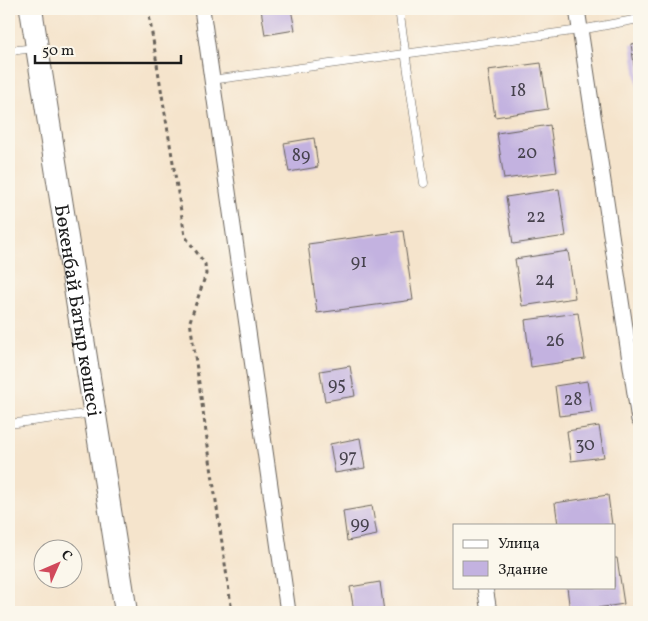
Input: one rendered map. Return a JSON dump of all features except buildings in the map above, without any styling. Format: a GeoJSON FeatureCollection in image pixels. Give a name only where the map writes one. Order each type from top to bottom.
{"type":"FeatureCollection","features":[{"type":"Feature","properties":{"kind":"main road","name":"Бөкенбай Батыр көшесі"},"geometry":{"type":"LineString","coordinates":[[31,9],[126,612]]}},
{"type":"Feature","properties":{"kind":"street"},"geometry":{"type":"LineString","coordinates":[[202,9],[288,612]]}},
{"type":"Feature","properties":{"kind":"street"},"geometry":{"type":"LineString","coordinates":[[577,9],[639,420]]}},
{"type":"Feature","properties":{"kind":"street"},"geometry":{"type":"LineString","coordinates":[[485,588],[489,612]]}},
{"type":"Feature","properties":{"kind":"lane"},"geometry":{"type":"LineString","coordinates":[[399,9],[424,183]]}},
{"type":"Feature","properties":{"kind":"lane"},"geometry":{"type":"LineString","coordinates":[[211,80],[580,30],[639,19]]}},
{"type":"Feature","properties":{"kind":"lane"},"geometry":{"type":"LineString","coordinates":[[9,51],[37,48]]}},
{"type":"Feature","properties":{"kind":"lane"},"geometry":{"type":"LineString","coordinates":[[9,424],[95,412]]}},
{"type":"Feature","properties":{"kind":"path"},"geometry":{"type":"LineString","coordinates":[[148,9],[184,236],[205,264],[206,274],[190,321],[232,612]]}}]}
